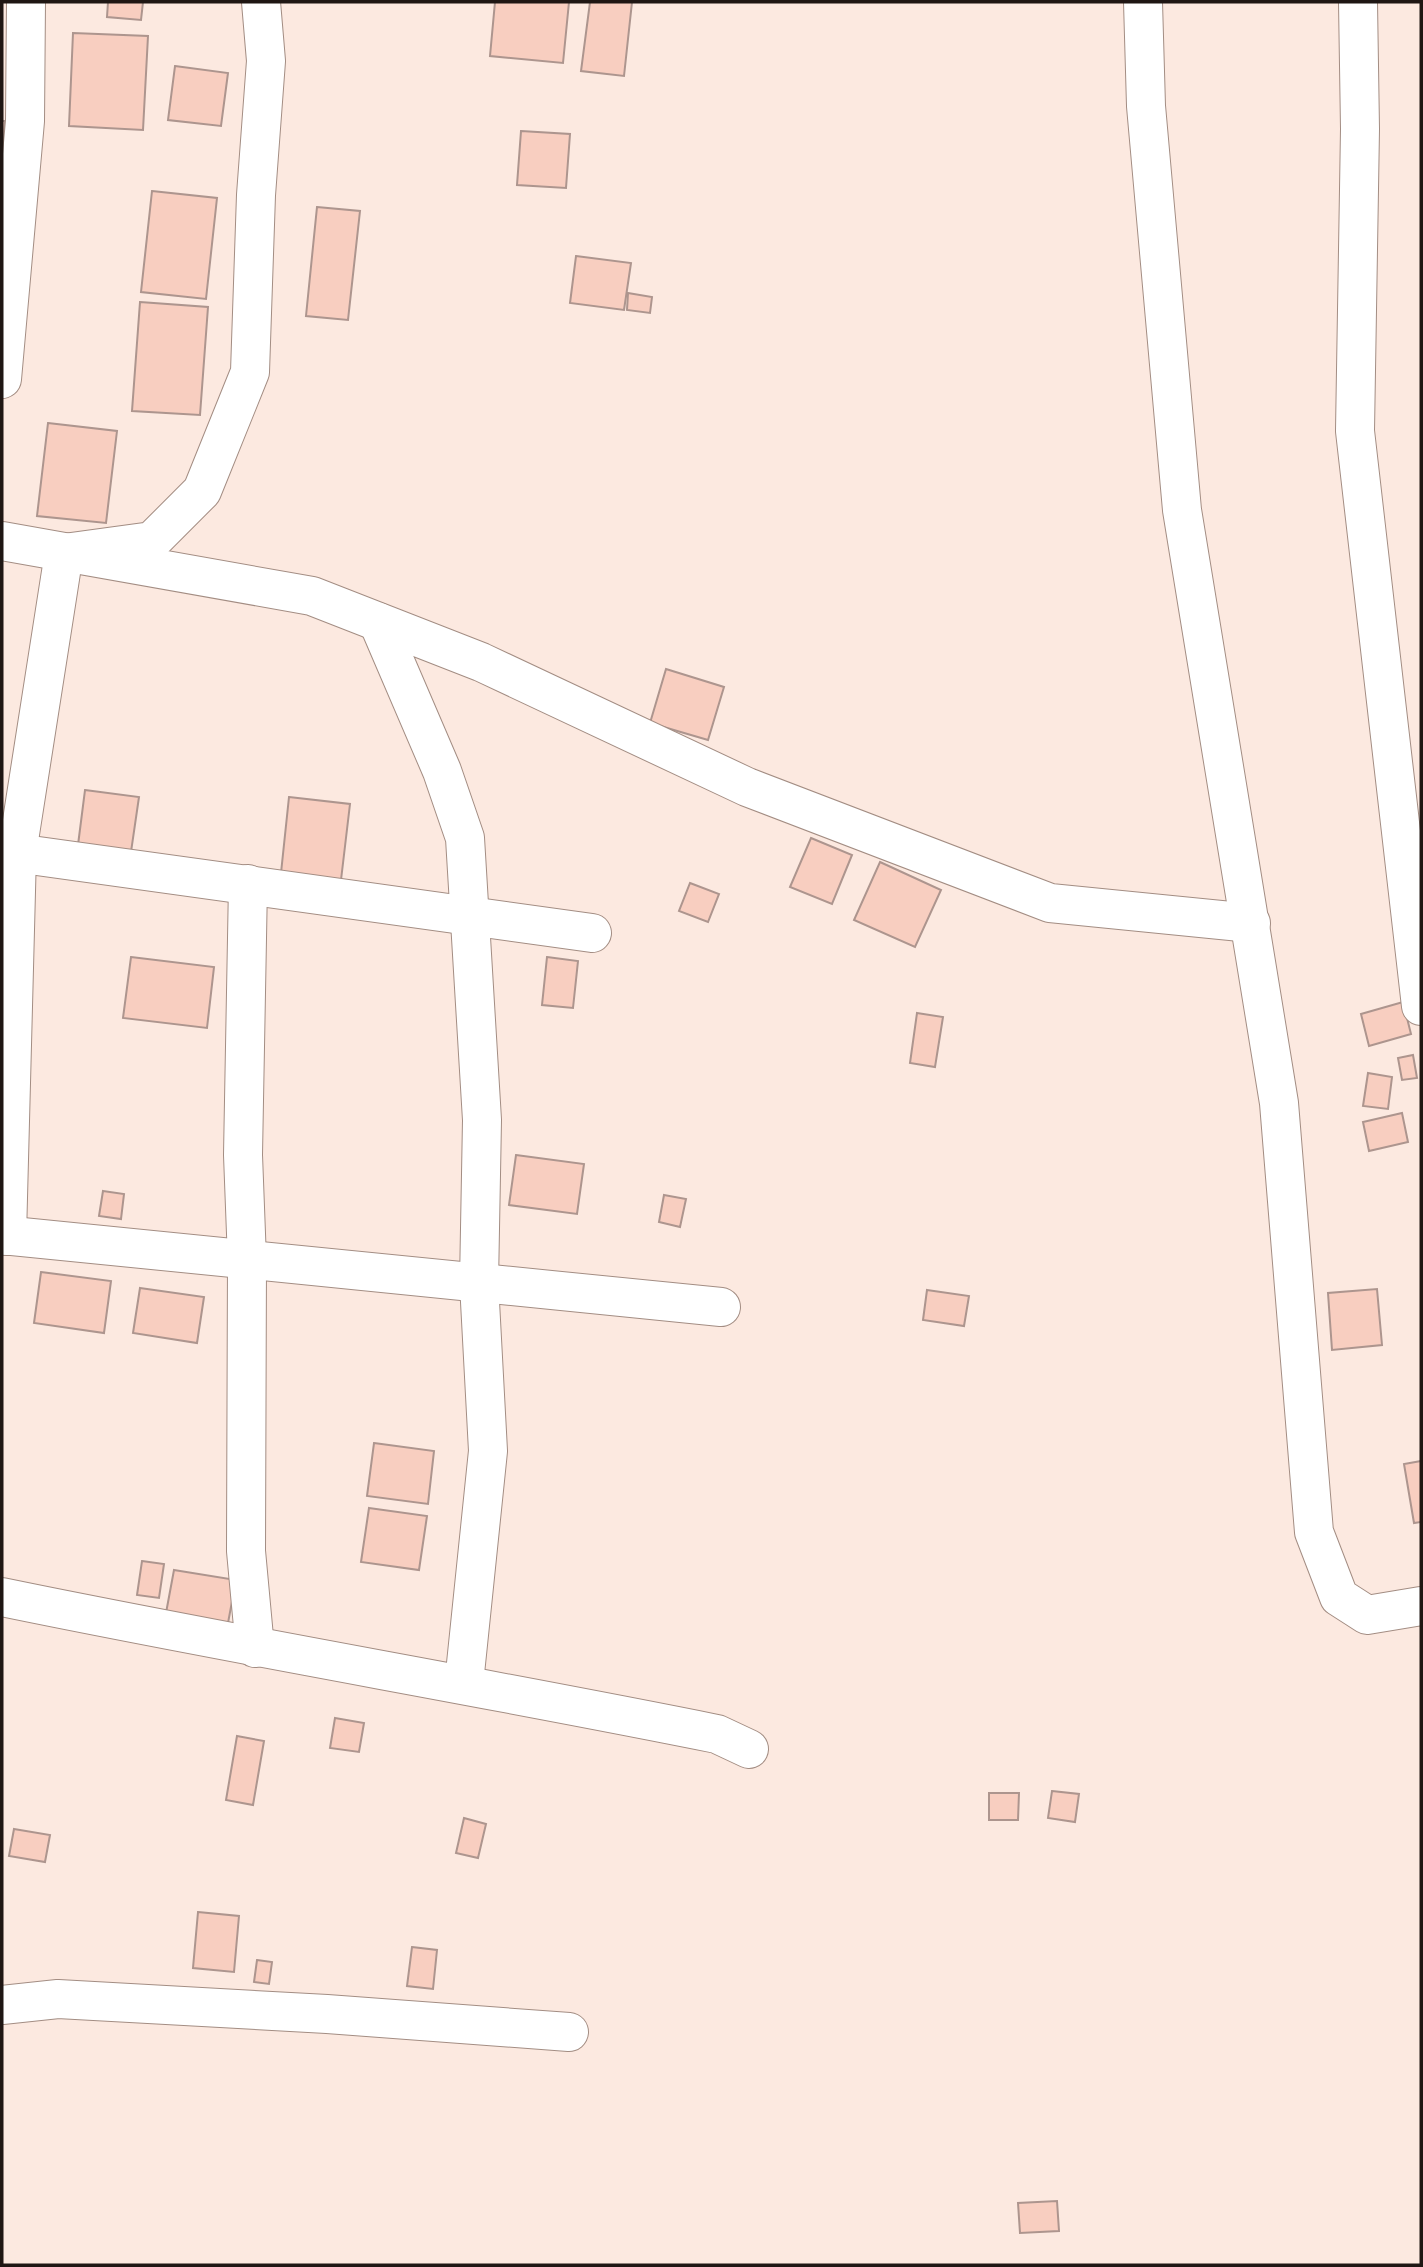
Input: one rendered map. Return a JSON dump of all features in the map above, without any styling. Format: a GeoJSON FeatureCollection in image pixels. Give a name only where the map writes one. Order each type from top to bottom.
{"type":"FeatureCollection","features":[{"type":"Feature","properties":{"kind":"street"},"geometry":{"type":"LineString","coordinates":[[2,379],[25,121],[26,2]]}},
{"type":"Feature","properties":{"kind":"street"},"geometry":{"type":"LineString","coordinates":[[64,553],[152,541],[202,491],[250,372],[256,195],[267,61],[261,2]]}},
{"type":"Feature","properties":{"kind":"street"},"geometry":{"type":"LineString","coordinates":[[1143,2],[1146,106],[1182,510],[1279,1102],[1314,1532],[1339,1597],[1367,1615],[1421,1606]]}},
{"type":"Feature","properties":{"kind":"street"},"geometry":{"type":"LineString","coordinates":[[1358,2],[1360,129],[1355,431],[1421,1006]]}},
{"type":"Feature","properties":{"kind":"street"},"geometry":{"type":"LineString","coordinates":[[2,541],[312,596],[481,662],[747,787],[1049,903],[1251,923]]}},
{"type":"Feature","properties":{"kind":"street"},"geometry":{"type":"LineString","coordinates":[[64,553],[9,852],[5,1236],[721,1307]]}},
{"type":"Feature","properties":{"kind":"street"},"geometry":{"type":"LineString","coordinates":[[378,622],[442,771],[464,838],[482,1120],[479,1283],[488,1451],[464,1683]]}},
{"type":"Feature","properties":{"kind":"street"},"geometry":{"type":"LineString","coordinates":[[9,852],[592,933]]}},
{"type":"Feature","properties":{"kind":"street"},"geometry":{"type":"LineString","coordinates":[[248,884],[243,1155],[247,1260],[246,1551],[255,1648]]}},
{"type":"Feature","properties":{"kind":"street"},"geometry":{"type":"LineString","coordinates":[[2,1597],[255,1648],[464,1683],[716,1734],[749,1749]]}},
{"type":"Feature","properties":{"kind":"street"},"geometry":{"type":"LineString","coordinates":[[2,2005],[58,1999],[327,2014],[569,2032]]}},
{"type":"Feature","properties":{"kind":"building"},"geometry":{"type":"Polygon","coordinates":[[[108,2],[143,2],[141,20],[107,17],[108,2]]]}},
{"type":"Feature","properties":{"kind":"building"},"geometry":{"type":"Polygon","coordinates":[[[495,2],[569,2],[563,63],[490,56],[495,2]]]}},
{"type":"Feature","properties":{"kind":"building"},"geometry":{"type":"Polygon","coordinates":[[[590,2],[632,2],[624,76],[581,71],[590,2]]]}},
{"type":"Feature","properties":{"kind":"building"},"geometry":{"type":"Polygon","coordinates":[[[73,33],[148,36],[143,130],[69,126],[73,33]]]}},
{"type":"Feature","properties":{"kind":"building"},"geometry":{"type":"Polygon","coordinates":[[[175,66],[228,73],[221,126],[168,120],[175,66]]]}},
{"type":"Feature","properties":{"kind":"building"},"geometry":{"type":"Polygon","coordinates":[[[2,121],[5,121],[2,170],[2,121]]]}},
{"type":"Feature","properties":{"kind":"building"},"geometry":{"type":"Polygon","coordinates":[[[521,131],[570,134],[566,188],[517,185],[521,131]]]}},
{"type":"Feature","properties":{"kind":"building"},"geometry":{"type":"Polygon","coordinates":[[[152,191],[217,198],[206,299],[141,292],[152,191]]]}},
{"type":"Feature","properties":{"kind":"building"},"geometry":{"type":"Polygon","coordinates":[[[317,207],[360,211],[348,320],[306,316],[317,207]]]}},
{"type":"Feature","properties":{"kind":"building"},"geometry":{"type":"Polygon","coordinates":[[[576,256],[631,263],[624,310],[570,303],[576,256]]]}},
{"type":"Feature","properties":{"kind":"building"},"geometry":{"type":"Polygon","coordinates":[[[628,293],[652,297],[650,313],[627,310],[628,293]]]}},
{"type":"Feature","properties":{"kind":"building"},"geometry":{"type":"Polygon","coordinates":[[[140,302],[208,307],[200,415],[132,411],[140,302]]]}},
{"type":"Feature","properties":{"kind":"building"},"geometry":{"type":"Polygon","coordinates":[[[48,423],[117,431],[106,523],[37,516],[48,423]]]}},
{"type":"Feature","properties":{"kind":"building"},"geometry":{"type":"Polygon","coordinates":[[[666,669],[724,687],[708,740],[650,723],[666,669]]]}},
{"type":"Feature","properties":{"kind":"building"},"geometry":{"type":"Polygon","coordinates":[[[85,790],[139,797],[131,852],[78,845],[85,790]]]}},
{"type":"Feature","properties":{"kind":"building"},"geometry":{"type":"Polygon","coordinates":[[[289,797],[350,804],[341,880],[281,873],[289,797]]]}},
{"type":"Feature","properties":{"kind":"building"},"geometry":{"type":"Polygon","coordinates":[[[811,838],[852,855],[832,904],[790,887],[811,838]]]}},
{"type":"Feature","properties":{"kind":"building"},"geometry":{"type":"Polygon","coordinates":[[[880,862],[941,890],[915,947],[854,920],[880,862]]]}},
{"type":"Feature","properties":{"kind":"building"},"geometry":{"type":"Polygon","coordinates":[[[690,883],[719,894],[708,922],[679,911],[690,883]]]}},
{"type":"Feature","properties":{"kind":"building"},"geometry":{"type":"Polygon","coordinates":[[[131,957],[214,967],[207,1028],[123,1018],[131,957]]]}},
{"type":"Feature","properties":{"kind":"building"},"geometry":{"type":"Polygon","coordinates":[[[547,957],[578,961],[573,1008],[542,1005],[547,957]]]}},
{"type":"Feature","properties":{"kind":"building"},"geometry":{"type":"Polygon","coordinates":[[[1403,1002],[1411,1034],[1369,1046],[1361,1014],[1403,1002]]]}},
{"type":"Feature","properties":{"kind":"building"},"geometry":{"type":"Polygon","coordinates":[[[917,1013],[943,1017],[935,1067],[910,1063],[917,1013]]]}},
{"type":"Feature","properties":{"kind":"building"},"geometry":{"type":"Polygon","coordinates":[[[1413,1055],[1417,1078],[1402,1080],[1398,1058],[1413,1055]]]}},
{"type":"Feature","properties":{"kind":"building"},"geometry":{"type":"Polygon","coordinates":[[[1368,1073],[1392,1077],[1388,1109],[1363,1106],[1368,1073]]]}},
{"type":"Feature","properties":{"kind":"building"},"geometry":{"type":"Polygon","coordinates":[[[1402,1113],[1408,1142],[1369,1151],[1363,1122],[1402,1113]]]}},
{"type":"Feature","properties":{"kind":"building"},"geometry":{"type":"Polygon","coordinates":[[[516,1155],[584,1164],[577,1214],[509,1205],[516,1155]]]}},
{"type":"Feature","properties":{"kind":"building"},"geometry":{"type":"Polygon","coordinates":[[[103,1191],[124,1194],[121,1219],[99,1216],[103,1191]]]}},
{"type":"Feature","properties":{"kind":"building"},"geometry":{"type":"Polygon","coordinates":[[[664,1195],[686,1199],[680,1227],[659,1222],[664,1195]]]}},
{"type":"Feature","properties":{"kind":"building"},"geometry":{"type":"Polygon","coordinates":[[[41,1272],[111,1281],[104,1333],[34,1323],[41,1272]]]}},
{"type":"Feature","properties":{"kind":"building"},"geometry":{"type":"Polygon","coordinates":[[[140,1288],[204,1297],[197,1343],[133,1333],[140,1288]]]}},
{"type":"Feature","properties":{"kind":"building"},"geometry":{"type":"Polygon","coordinates":[[[1377,1289],[1382,1345],[1332,1350],[1328,1293],[1377,1289]]]}},
{"type":"Feature","properties":{"kind":"building"},"geometry":{"type":"Polygon","coordinates":[[[927,1290],[969,1296],[964,1326],[923,1320],[927,1290]]]}},
{"type":"Feature","properties":{"kind":"building"},"geometry":{"type":"Polygon","coordinates":[[[374,1443],[434,1451],[428,1504],[367,1496],[374,1443]]]}},
{"type":"Feature","properties":{"kind":"building"},"geometry":{"type":"Polygon","coordinates":[[[1421,1461],[1421,1522],[1414,1523],[1404,1464],[1421,1461]]]}},
{"type":"Feature","properties":{"kind":"building"},"geometry":{"type":"Polygon","coordinates":[[[369,1508],[427,1516],[419,1570],[361,1562],[369,1508]]]}},
{"type":"Feature","properties":{"kind":"building"},"geometry":{"type":"Polygon","coordinates":[[[142,1561],[164,1564],[159,1598],[137,1595],[142,1561]]]}},
{"type":"Feature","properties":{"kind":"building"},"geometry":{"type":"Polygon","coordinates":[[[174,1570],[236,1580],[228,1623],[166,1613],[174,1570]]]}},
{"type":"Feature","properties":{"kind":"building"},"geometry":{"type":"Polygon","coordinates":[[[335,1718],[364,1723],[359,1752],[330,1748],[335,1718]]]}},
{"type":"Feature","properties":{"kind":"building"},"geometry":{"type":"Polygon","coordinates":[[[237,1736],[264,1741],[253,1805],[226,1800],[237,1736]]]}},
{"type":"Feature","properties":{"kind":"building"},"geometry":{"type":"Polygon","coordinates":[[[1052,1791],[1079,1794],[1075,1822],[1048,1818],[1052,1791]]]}},
{"type":"Feature","properties":{"kind":"building"},"geometry":{"type":"Polygon","coordinates":[[[989,1793],[1019,1793],[1018,1820],[989,1820],[989,1793]]]}},
{"type":"Feature","properties":{"kind":"building"},"geometry":{"type":"Polygon","coordinates":[[[464,1818],[486,1824],[478,1858],[456,1853],[464,1818]]]}},
{"type":"Feature","properties":{"kind":"building"},"geometry":{"type":"Polygon","coordinates":[[[14,1829],[50,1835],[45,1862],[9,1856],[14,1829]]]}},
{"type":"Feature","properties":{"kind":"building"},"geometry":{"type":"Polygon","coordinates":[[[198,1912],[239,1916],[234,1972],[193,1968],[198,1912]]]}},
{"type":"Feature","properties":{"kind":"building"},"geometry":{"type":"Polygon","coordinates":[[[412,1947],[437,1950],[433,1989],[407,1986],[412,1947]]]}},
{"type":"Feature","properties":{"kind":"building"},"geometry":{"type":"Polygon","coordinates":[[[257,1960],[272,1962],[269,1984],[254,1982],[257,1960]]]}},
{"type":"Feature","properties":{"kind":"building"},"geometry":{"type":"Polygon","coordinates":[[[1057,2201],[1059,2231],[1020,2233],[1018,2203],[1057,2201]]]}}]}
